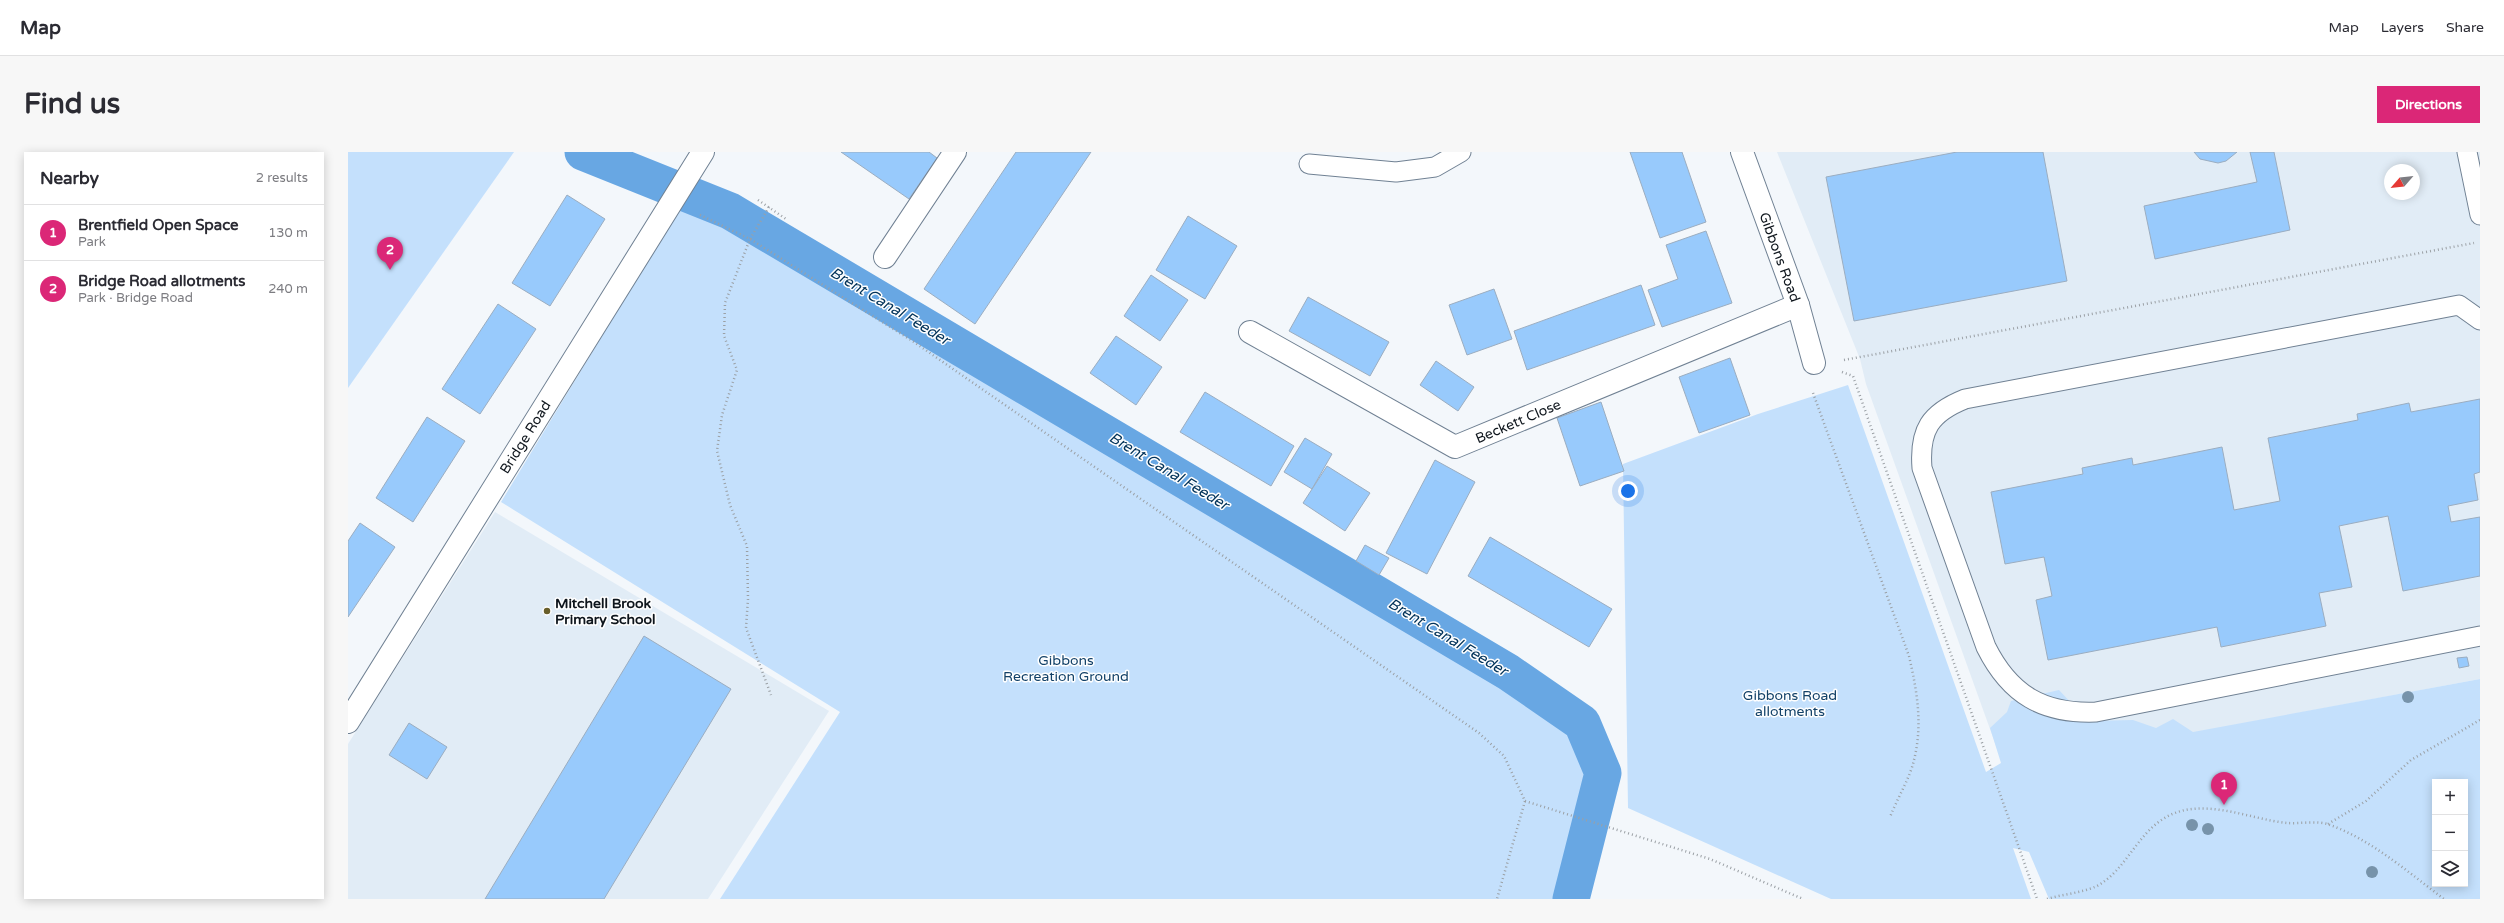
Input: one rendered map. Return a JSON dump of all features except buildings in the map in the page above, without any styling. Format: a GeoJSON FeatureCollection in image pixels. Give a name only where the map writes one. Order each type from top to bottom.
{"type":"FeatureCollection","features":[{"type":"Feature","properties":{"kind":"street","name":"Bridge Road"},"geometry":{"type":"LineString","coordinates":[[348,722],[671,201],[703,152]]}},
{"type":"Feature","properties":{"kind":"street"},"geometry":{"type":"LineString","coordinates":[[885,257],[955,152]]}},
{"type":"Feature","properties":{"kind":"street","name":"Gibbons Road"},"geometry":{"type":"LineString","coordinates":[[1742,152],[1798,305],[1814,363]]}},
{"type":"Feature","properties":{"kind":"street","name":"Beckett Close"},"geometry":{"type":"LineString","coordinates":[[1250,332],[1455,447],[1798,305]]}},
{"type":"Feature","properties":{"kind":"lane"},"geometry":{"type":"LineString","coordinates":[[1309,164],[1396,172],[1435,167],[1461,152]]}},
{"type":"Feature","properties":{"kind":"lane"},"geometry":{"type":"LineString","coordinates":[[2467,152],[2480,215]]}},
{"type":"Feature","properties":{"kind":"lane"},"geometry":{"type":"LineString","coordinates":[[2480,320],[2459,305],[1965,399],[1947,406],[1936,415],[1927,426],[1921,452],[1925,475],[1986,647],[1994,664],[2006,679],[2024,694],[2054,710],[2073,713],[2096,712],[2480,636]]}},
{"type":"Feature","properties":{"kind":"path"},"geometry":{"type":"LineString","coordinates":[[758,200],[786,219]]}},
{"type":"Feature","properties":{"kind":"path"},"geometry":{"type":"LineString","coordinates":[[671,201],[750,239],[914,342],[1479,733],[1504,756],[1525,801],[1497,899]]}},
{"type":"Feature","properties":{"kind":"path"},"geometry":{"type":"LineString","coordinates":[[769,207],[750,239],[725,303],[724,336],[737,370],[722,415],[717,451],[730,506],[747,546],[748,599],[746,628],[771,695]]}},
{"type":"Feature","properties":{"kind":"path"},"geometry":{"type":"LineString","coordinates":[[1814,363],[1860,359],[2480,242]]}},
{"type":"Feature","properties":{"kind":"path"},"geometry":{"type":"LineString","coordinates":[[1814,363],[1813,396],[1909,656],[1918,693],[1919,730],[1914,761],[1890,817]]}},
{"type":"Feature","properties":{"kind":"path"},"geometry":{"type":"LineString","coordinates":[[1814,363],[1853,376],[2037,899]]}},
{"type":"Feature","properties":{"kind":"path"},"geometry":{"type":"LineString","coordinates":[[2328,824],[2366,801],[2411,760],[2480,720]]}},
{"type":"Feature","properties":{"kind":"path"},"geometry":{"type":"LineString","coordinates":[[1525,801],[1557,813],[1710,859],[1803,899]]}},
{"type":"Feature","properties":{"kind":"path"},"geometry":{"type":"LineString","coordinates":[[2047,899],[2097,886],[2112,873],[2149,831],[2163,819],[2183,810],[2215,809],[2286,822],[2328,824],[2382,854],[2444,899]]}},
{"type":"Feature","properties":{"kind":"shaded area"},"geometry":{"type":"Polygon","coordinates":[[[1777,152],[2480,152],[2480,679],[2004,768],[1866,384],[1860,359],[1777,152]]]}},
{"type":"Feature","properties":{"kind":"shaded area","name":"Mitchell Brook Primary School"},"geometry":{"type":"Polygon","coordinates":[[[495,512],[829,711],[708,899],[348,899],[348,744],[495,512]]]}},
{"type":"Feature","properties":{"kind":"green space"},"geometry":{"type":"Polygon","coordinates":[[[348,152],[514,152],[348,388],[348,152]]]}},
{"type":"Feature","properties":{"kind":"green space","name":"Gibbons Recreation Ground"},"geometry":{"type":"Polygon","coordinates":[[[691,190],[742,206],[1594,715],[1589,786],[1561,899],[720,899],[840,712],[501,502],[691,190]]]}},
{"type":"Feature","properties":{"kind":"green space","name":"Gibbons Road allotments"},"geometry":{"type":"Polygon","coordinates":[[[1848,385],[1986,772],[2001,763],[1990,728],[2007,712],[2011,701],[2059,690],[2088,721],[2133,720],[2156,728],[2173,719],[2193,732],[2480,679],[2480,899],[2049,899],[2029,852],[2013,848],[2031,899],[1831,899],[1628,808],[1623,464],[1758,414],[1848,385]]]}},
{"type":"Feature","properties":{"kind":"waterway","name":"Brent Canal Feeder"},"geometry":{"type":"LineString","coordinates":[[583,152],[730,211],[1508,672],[1582,723],[1603,773],[1571,899]]}},
{"type":"Feature","properties":{"kind":"place","name":"Bridge Road allotments"},"geometry":{"type":"Point","coordinates":[390,270]}},
{"type":"Feature","properties":{"kind":"place","name":"Mitchell Brook Primary School"},"geometry":{"type":"Point","coordinates":[547,611]}},
{"type":"Feature","properties":{"kind":"place","name":"Brentfield Open Space"},"geometry":{"type":"Point","coordinates":[2224,805]}}]}
